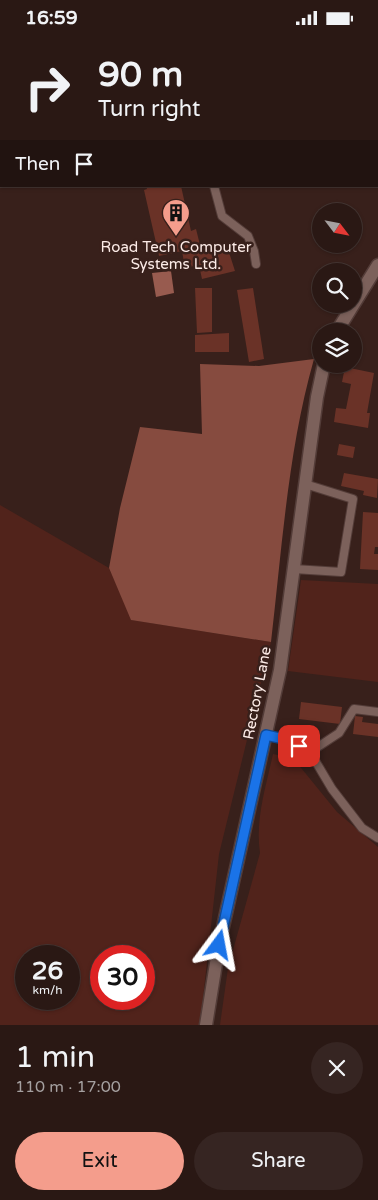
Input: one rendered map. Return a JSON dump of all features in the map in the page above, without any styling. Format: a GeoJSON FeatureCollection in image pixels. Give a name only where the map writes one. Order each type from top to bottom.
{"type":"FeatureCollection","features":[{"type":"Feature","properties":{"kind":"street"},"geometry":{"type":"LineString","coordinates":[[342,323],[378,265]]}},
{"type":"Feature","properties":{"kind":"street","name":"Rectory Lane"},"geometry":{"type":"LineString","coordinates":[[206,1025],[219,945],[280,670],[317,397],[322,373]]}},
{"type":"Feature","properties":{"kind":"lane"},"geometry":{"type":"LineString","coordinates":[[214,187],[222,216],[248,236],[254,251],[256,264]]}},
{"type":"Feature","properties":{"kind":"lane"},"geometry":{"type":"LineString","coordinates":[[294,569],[341,572],[353,499],[305,484]]}},
{"type":"Feature","properties":{"kind":"lane"},"geometry":{"type":"LineString","coordinates":[[310,752],[339,733],[354,709],[378,712]]}},
{"type":"Feature","properties":{"kind":"lane"},"geometry":{"type":"LineString","coordinates":[[266,735],[288,740],[310,752],[332,789],[362,828],[378,839]]}},
{"type":"Feature","properties":{"kind":"shaded area"},"geometry":{"type":"Polygon","coordinates":[[[171,271],[174,293],[156,297],[152,273],[171,271]]]}},
{"type":"Feature","properties":{"kind":"shaded area"},"geometry":{"type":"Polygon","coordinates":[[[312,359],[292,464],[271,642],[131,620],[109,568],[120,508],[140,427],[202,434],[200,364],[259,366],[312,359]]]}},
{"type":"Feature","properties":{"kind":"shaded area"},"geometry":{"type":"Polygon","coordinates":[[[0,505],[109,568],[132,620],[271,642],[219,854],[200,1025],[0,1025],[0,505]]]}},
{"type":"Feature","properties":{"kind":"shaded area"},"geometry":{"type":"Polygon","coordinates":[[[301,580],[378,584],[378,682],[288,671],[301,580]]]}},
{"type":"Feature","properties":{"kind":"shaded area"},"geometry":{"type":"Polygon","coordinates":[[[273,754],[293,758],[337,812],[378,847],[378,1025],[220,1025],[228,968],[260,853],[260,816],[273,754]]]}},
{"type":"Feature","properties":{"kind":"building","name":"Road Tech Computer Systems Ltd."},"geometry":{"type":"Polygon","coordinates":[[[146,187],[181,187],[191,231],[196,229],[201,249],[226,243],[235,271],[202,279],[199,265],[185,268],[182,251],[159,256],[144,190],[147,189],[146,187]]]}},
{"type":"Feature","properties":{"kind":"building"},"geometry":{"type":"Polygon","coordinates":[[[195,288],[212,288],[212,332],[197,333],[195,288]]]}},
{"type":"Feature","properties":{"kind":"building"},"geometry":{"type":"Polygon","coordinates":[[[253,288],[264,359],[249,362],[237,290],[253,288]]]}},
{"type":"Feature","properties":{"kind":"building"},"geometry":{"type":"Polygon","coordinates":[[[229,333],[229,352],[195,352],[195,335],[229,333]]]}},
{"type":"Feature","properties":{"kind":"building"},"geometry":{"type":"Polygon","coordinates":[[[362,371],[374,373],[367,413],[370,413],[368,428],[334,422],[336,408],[346,409],[351,384],[342,382],[344,373],[362,373],[362,371]]]}},
{"type":"Feature","properties":{"kind":"building"},"geometry":{"type":"Polygon","coordinates":[[[339,444],[355,447],[353,458],[337,455],[339,444]]]}},
{"type":"Feature","properties":{"kind":"building"},"geometry":{"type":"Polygon","coordinates":[[[344,473],[378,479],[377,498],[363,495],[364,491],[341,486],[344,473]]]}},
{"type":"Feature","properties":{"kind":"building"},"geometry":{"type":"Polygon","coordinates":[[[363,512],[378,513],[378,547],[375,547],[374,554],[378,554],[378,570],[360,569],[363,512]]]}},
{"type":"Feature","properties":{"kind":"building"},"geometry":{"type":"Polygon","coordinates":[[[301,702],[342,707],[340,724],[299,719],[301,702]]]}},
{"type":"Feature","properties":{"kind":"building"},"geometry":{"type":"Polygon","coordinates":[[[355,716],[363,717],[362,722],[378,724],[378,737],[353,734],[355,716]]]}},
{"type":"Feature","properties":{"kind":"place","name":"Road Tech Computer Systems Ltd."},"geometry":{"type":"Point","coordinates":[176,237]}},
{"type":"Feature","properties":{"kind":"route"},"geometry":{"type":"LineString","coordinates":[[219,945],[266,735],[288,740],[299,746]]}}]}
